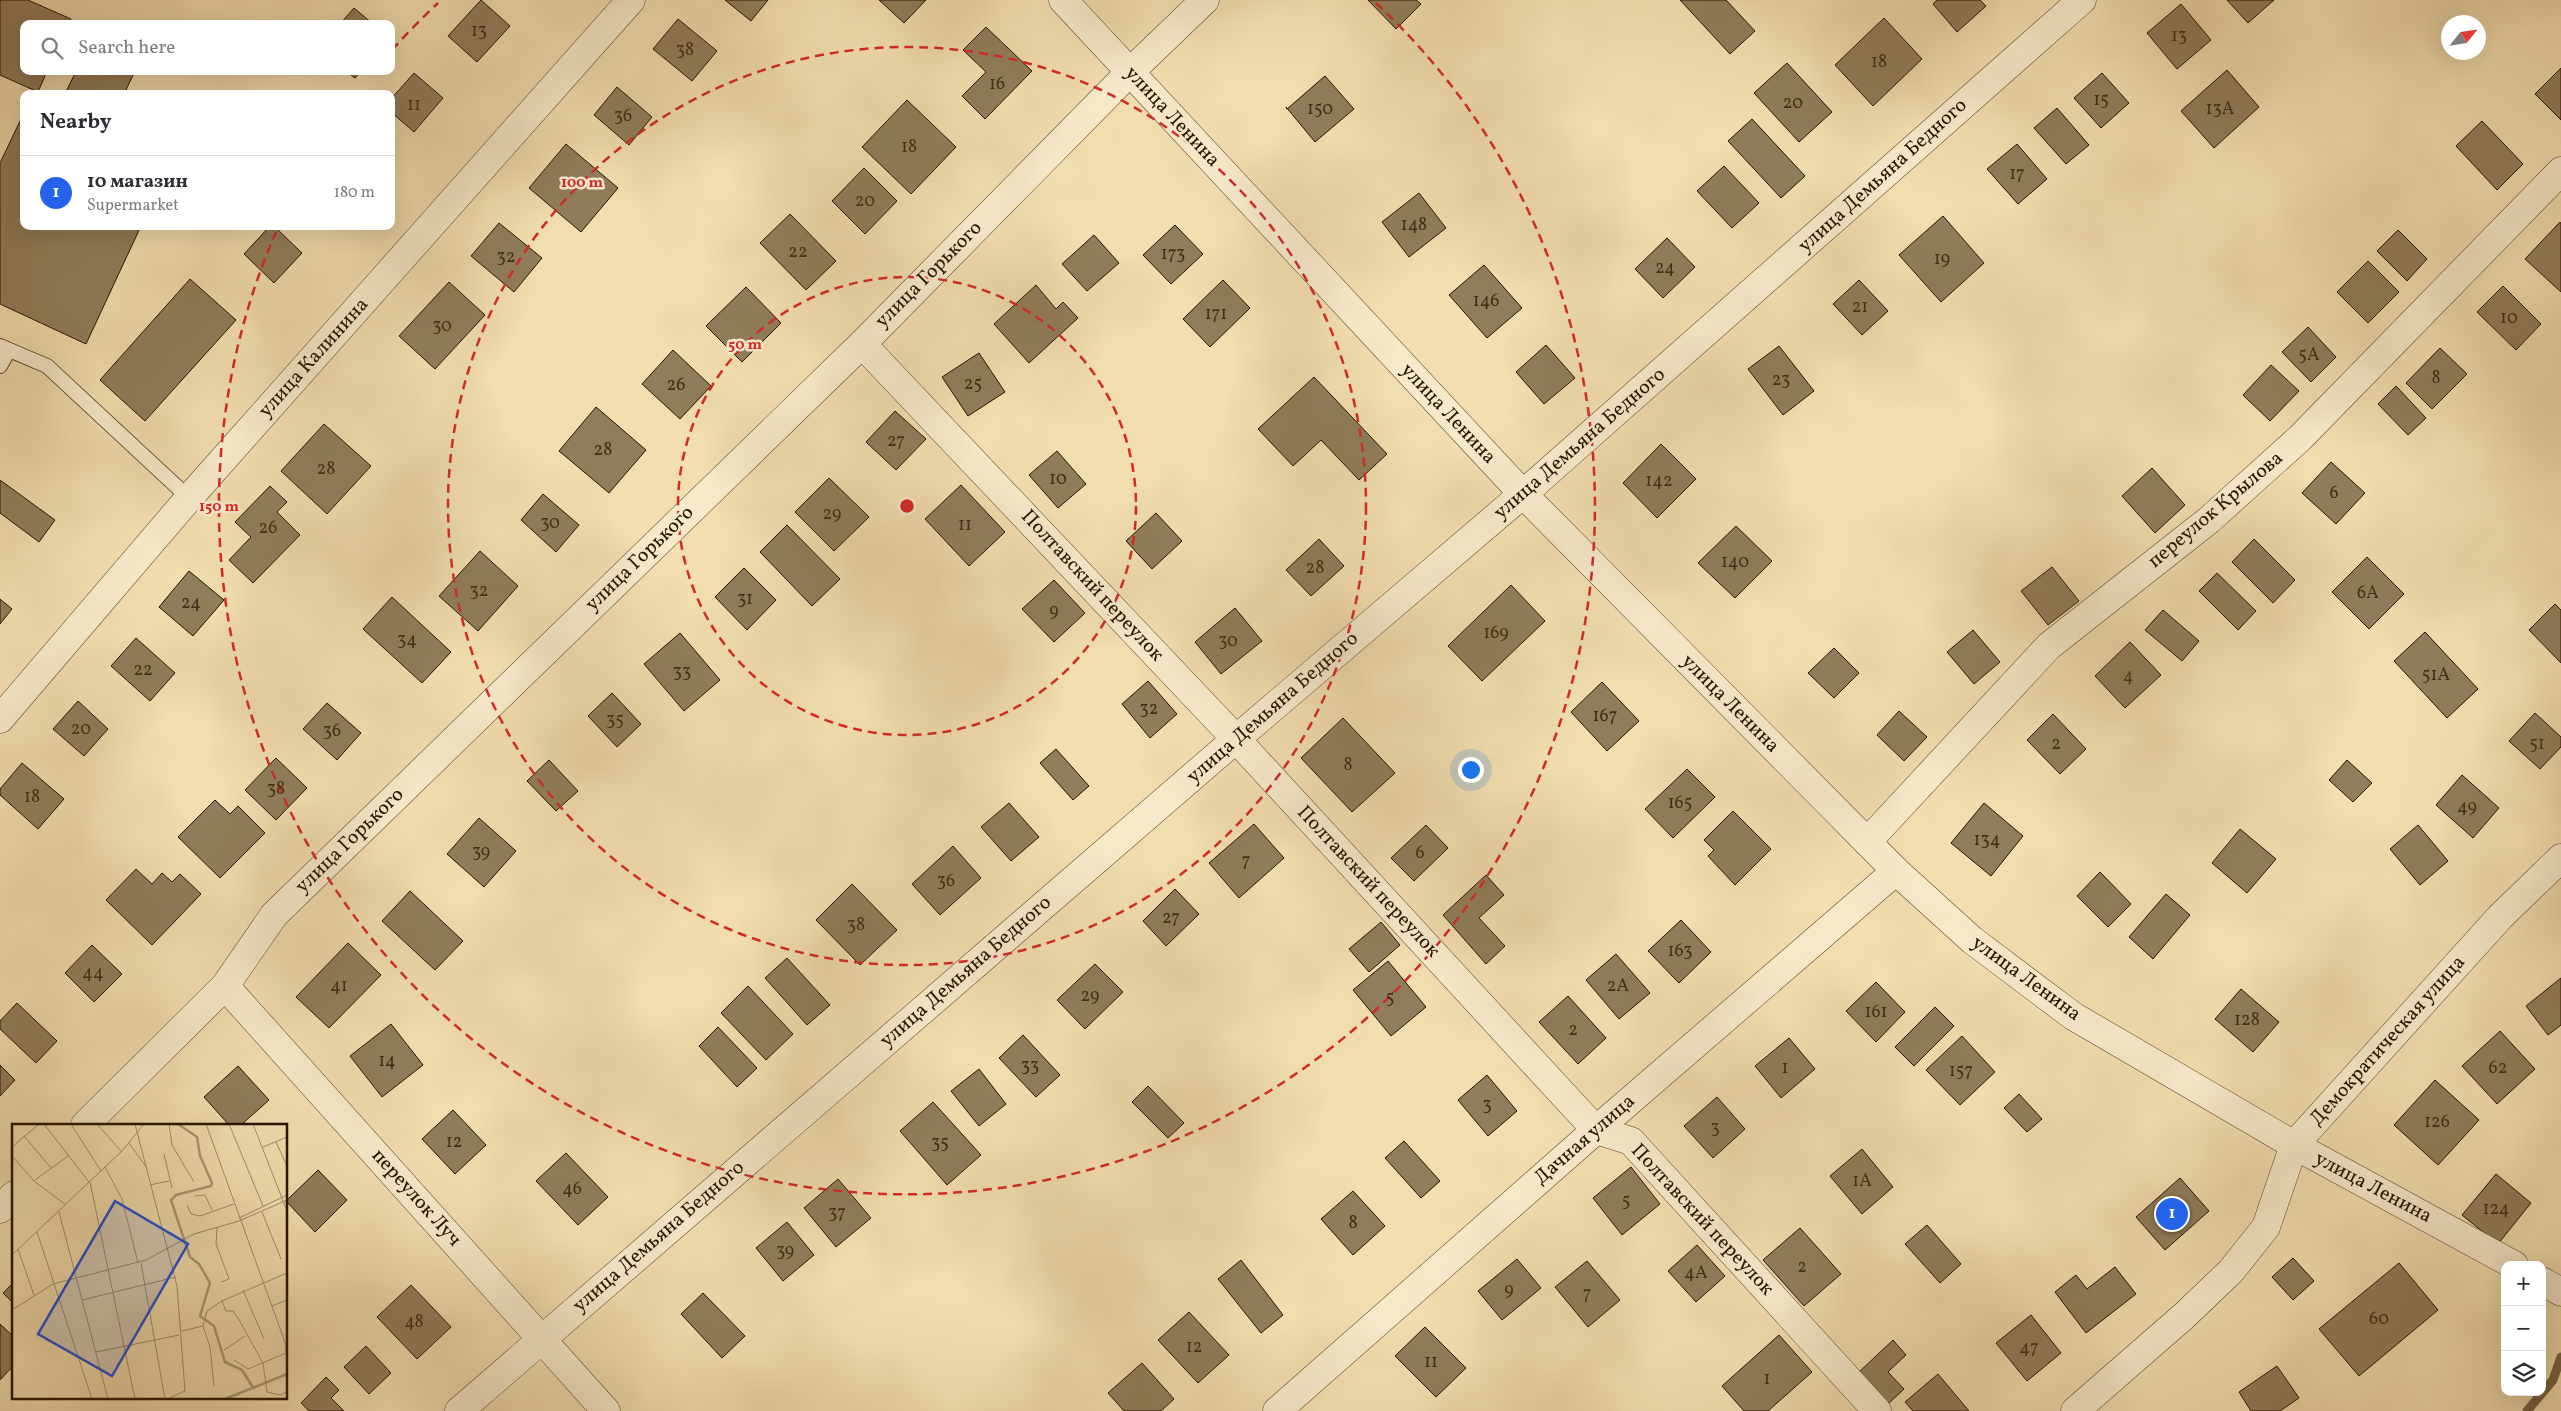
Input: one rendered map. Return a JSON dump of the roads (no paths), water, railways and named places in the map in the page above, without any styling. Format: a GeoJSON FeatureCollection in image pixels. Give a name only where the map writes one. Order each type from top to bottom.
{"type":"FeatureCollection","features":[{"type":"Feature","properties":{"kind":"street","name":"улица Калинина"},"geometry":{"type":"LineString","coordinates":[[0,719],[189,498],[631,0]]}},
{"type":"Feature","properties":{"kind":"street","name":"улица Ленина"},"geometry":{"type":"LineString","coordinates":[[1063,0],[1523,494],[1896,871],[1972,940],[2073,1016],[2294,1145],[2507,1261]]}},
{"type":"Feature","properties":{"kind":"street","name":"улица Горького"},"geometry":{"type":"LineString","coordinates":[[86,1124],[225,986],[274,916],[862,344],[1130,72],[1205,0]]}},
{"type":"Feature","properties":{"kind":"street","name":"улица Демьяна Бедного"},"geometry":{"type":"LineString","coordinates":[[458,1411],[1236,739],[1523,494],[2082,0]]}},
{"type":"Feature","properties":{"kind":"street","name":"переулок Крылова"},"geometry":{"type":"LineString","coordinates":[[1867,842],[2049,646],[2209,520],[2300,438],[2561,172]]}},
{"type":"Feature","properties":{"kind":"street","name":"Полтавский переулок"},"geometry":{"type":"LineString","coordinates":[[862,344],[1236,739],[1596,1130],[1631,1141],[1877,1411]]}},
{"type":"Feature","properties":{"kind":"street","name":"Демократическая улица"},"geometry":{"type":"LineString","coordinates":[[2075,1411],[2185,1315],[2231,1271],[2266,1227],[2294,1145],[2500,917],[2561,858]]}},
{"type":"Feature","properties":{"kind":"street","name":"Дачная улица"},"geometry":{"type":"LineString","coordinates":[[1277,1411],[1596,1130],[1896,871]]}},
{"type":"Feature","properties":{"kind":"street","name":"переулок Луч"},"geometry":{"type":"LineString","coordinates":[[225,986],[606,1411]]}},
{"type":"Feature","properties":{"kind":"street"},"geometry":{"type":"LineString","coordinates":[[0,1209],[12,1197]]}},
{"type":"Feature","properties":{"kind":"street"},"geometry":{"type":"LineString","coordinates":[[2546,1283],[2561,1292]]}},
{"type":"Feature","properties":{"kind":"lane"},"geometry":{"type":"LineString","coordinates":[[0,366],[5,348],[47,366],[189,498]]}},
{"type":"Feature","properties":{"kind":"waterway"},"geometry":{"type":"LineString","coordinates":[[2527,1411],[2553,1380],[2561,1357]]}},
{"type":"Feature","properties":{"kind":"place","name":"10 магазин"},"geometry":{"type":"Point","coordinates":[2172,1214]}}]}
